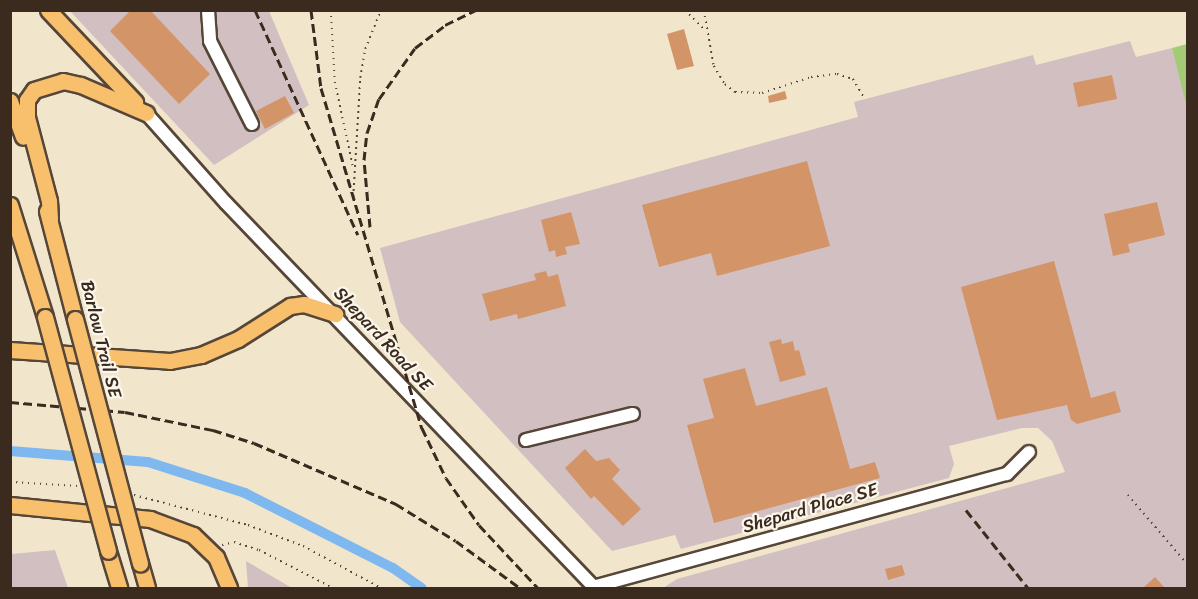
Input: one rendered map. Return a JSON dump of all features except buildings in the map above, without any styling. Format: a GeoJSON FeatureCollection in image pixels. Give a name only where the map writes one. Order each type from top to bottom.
{"type":"FeatureCollection","features":[{"type":"Feature","properties":{"kind":"main road"},"geometry":{"type":"LineString","coordinates":[[48,10],[146,113]]}},
{"type":"Feature","properties":{"kind":"main road"},"geometry":{"type":"LineString","coordinates":[[50,219],[49,201],[27,117],[27,100],[34,90],[63,81],[81,85],[146,113]]}},
{"type":"Feature","properties":{"kind":"main road","name":"Barlow Trail SE"},"geometry":{"type":"LineString","coordinates":[[10,101],[50,219],[147,588]]}},
{"type":"Feature","properties":{"kind":"main road"},"geometry":{"type":"LineString","coordinates":[[10,205],[45,317],[119,588]]}},
{"type":"Feature","properties":{"kind":"main road"},"geometry":{"type":"LineString","coordinates":[[10,350],[170,361],[201,355],[238,339],[290,306],[304,304],[335,314]]}},
{"type":"Feature","properties":{"kind":"main road"},"geometry":{"type":"LineString","coordinates":[[10,506],[150,519],[193,535],[211,552],[229,588]]}},
{"type":"Feature","properties":{"kind":"street"},"geometry":{"type":"LineString","coordinates":[[208,10],[210,41],[252,124]]}},
{"type":"Feature","properties":{"kind":"street","name":"Shepard Road SE"},"geometry":{"type":"LineString","coordinates":[[146,113],[226,203],[335,314],[594,588]]}},
{"type":"Feature","properties":{"kind":"street"},"geometry":{"type":"LineString","coordinates":[[526,440],[633,414]]}},
{"type":"Feature","properties":{"kind":"street","name":"Shepard Place SE"},"geometry":{"type":"LineString","coordinates":[[594,588],[1007,474],[1029,452]]}},
{"type":"Feature","properties":{"kind":"path"},"geometry":{"type":"LineString","coordinates":[[331,10],[335,82],[354,170]]}},
{"type":"Feature","properties":{"kind":"path"},"geometry":{"type":"LineString","coordinates":[[353,197],[362,63],[381,10]]}},
{"type":"Feature","properties":{"kind":"path"},"geometry":{"type":"LineString","coordinates":[[685,10],[706,31]]}},
{"type":"Feature","properties":{"kind":"path"},"geometry":{"type":"LineString","coordinates":[[704,10],[714,66],[725,84],[735,92],[762,93],[811,78],[837,74],[853,79],[865,99]]}},
{"type":"Feature","properties":{"kind":"path"},"geometry":{"type":"LineString","coordinates":[[10,482],[89,488]]}},
{"type":"Feature","properties":{"kind":"path"},"geometry":{"type":"LineString","coordinates":[[124,494],[196,508],[248,525],[303,546],[381,588]]}},
{"type":"Feature","properties":{"kind":"path"},"geometry":{"type":"LineString","coordinates":[[1128,495],[1188,565]]}},
{"type":"Feature","properties":{"kind":"path"},"geometry":{"type":"LineString","coordinates":[[211,552],[227,543],[244,545],[333,588]]}},
{"type":"Feature","properties":{"kind":"shaded area"},"geometry":{"type":"Polygon","coordinates":[[[70,11],[269,11],[309,105],[214,165],[70,11]]]}},
{"type":"Feature","properties":{"kind":"shaded area"},"geometry":{"type":"Polygon","coordinates":[[[1130,41],[1136,57],[1172,48],[1188,108],[1187,588],[663,588],[677,579],[1065,472],[1052,441],[1038,428],[1022,428],[949,446],[954,464],[949,478],[681,549],[675,535],[612,551],[400,322],[380,248],[858,117],[854,102],[1033,55],[1036,65],[1130,41]]]}},
{"type":"Feature","properties":{"kind":"shaded area"},"geometry":{"type":"Polygon","coordinates":[[[55,550],[68,588],[11,588],[11,554],[55,550]]]}},
{"type":"Feature","properties":{"kind":"shaded area"},"geometry":{"type":"Polygon","coordinates":[[[246,561],[292,588],[248,588],[246,561]]]}},
{"type":"Feature","properties":{"kind":"green space"},"geometry":{"type":"Polygon","coordinates":[[[1188,44],[1187,108],[1172,48],[1188,44]]]}},
{"type":"Feature","properties":{"kind":"waterway"},"geometry":{"type":"LineString","coordinates":[[10,451],[148,462],[245,493],[393,568],[422,588]]}},
{"type":"Feature","properties":{"kind":"railway"},"geometry":{"type":"LineString","coordinates":[[255,10],[358,235]]}},
{"type":"Feature","properties":{"kind":"railway"},"geometry":{"type":"LineString","coordinates":[[311,10],[321,88],[422,428],[446,478],[479,525],[538,588]]}},
{"type":"Feature","properties":{"kind":"railway"},"geometry":{"type":"LineString","coordinates":[[370,227],[364,160],[367,133],[379,99],[415,48],[445,25],[476,10]]}},
{"type":"Feature","properties":{"kind":"railway"},"geometry":{"type":"LineString","coordinates":[[10,402],[125,412],[213,430],[254,443],[396,504],[456,541],[520,588]]}},
{"type":"Feature","properties":{"kind":"railway"},"geometry":{"type":"LineString","coordinates":[[966,510],[1028,588]]}}]}
